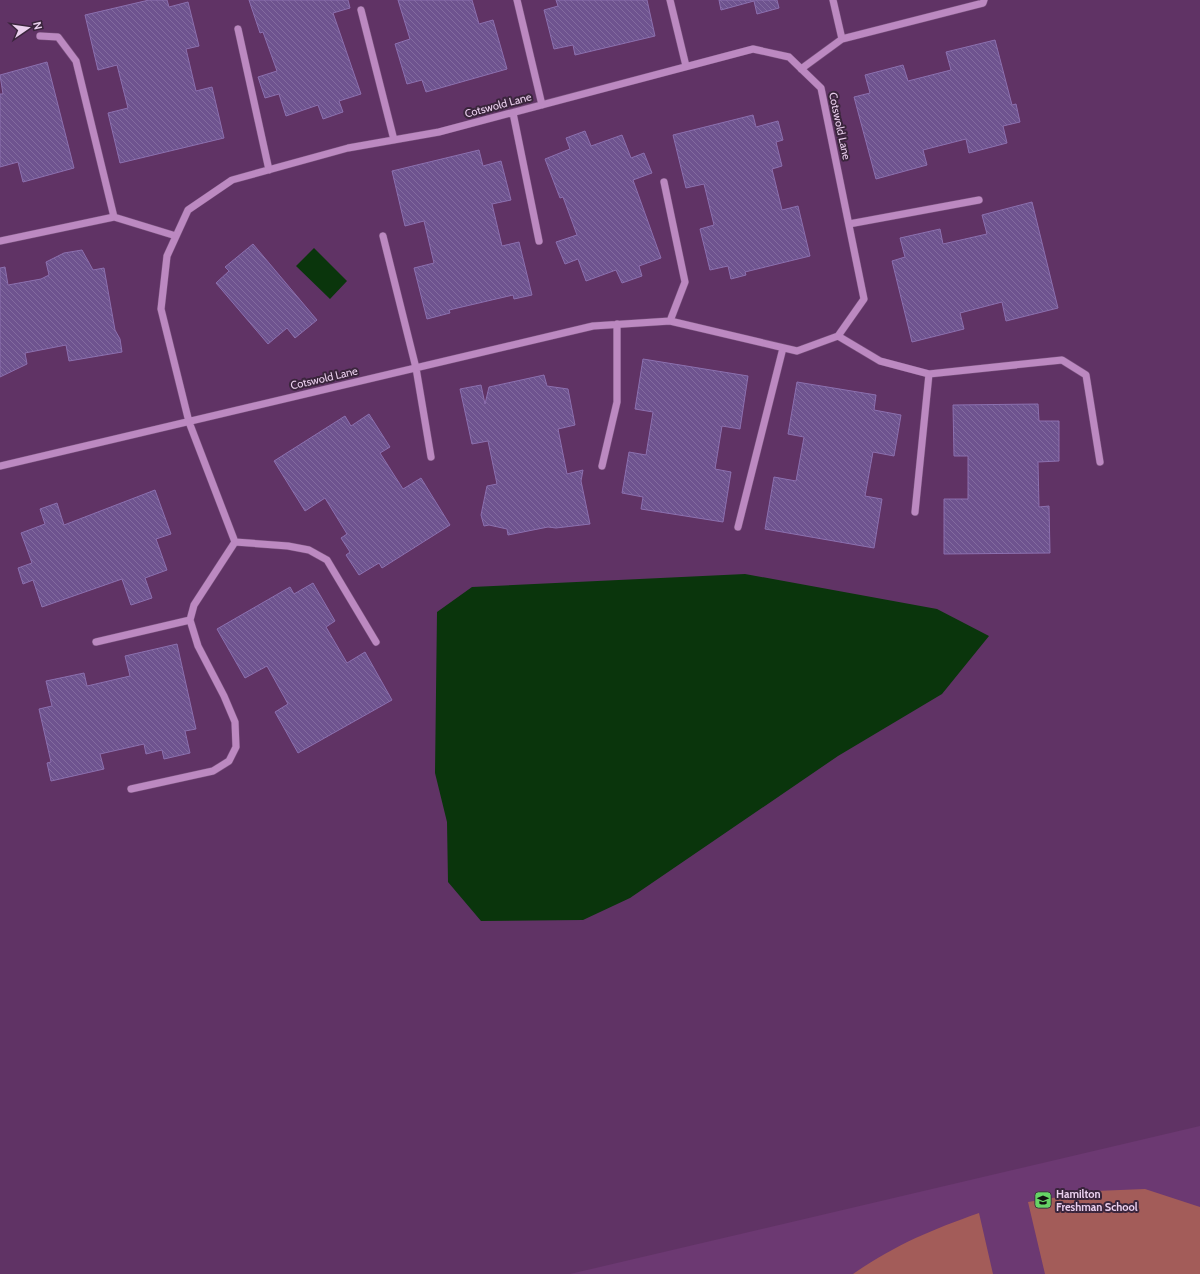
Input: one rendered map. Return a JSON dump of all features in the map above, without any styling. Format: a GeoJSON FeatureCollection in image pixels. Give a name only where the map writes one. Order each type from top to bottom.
{"type":"FeatureCollection","features":[{"type":"Feature","properties":{"kind":"street"},"geometry":{"type":"LineString","coordinates":[[517,0],[542,105]]}},
{"type":"Feature","properties":{"kind":"street"},"geometry":{"type":"LineString","coordinates":[[670,0],[686,66]]}},
{"type":"Feature","properties":{"kind":"street"},"geometry":{"type":"LineString","coordinates":[[833,0],[842,39]]}},
{"type":"Feature","properties":{"kind":"street"},"geometry":{"type":"LineString","coordinates":[[801,68],[842,39],[983,3],[984,0]]}},
{"type":"Feature","properties":{"kind":"street"},"geometry":{"type":"LineString","coordinates":[[361,10],[394,140]]}},
{"type":"Feature","properties":{"kind":"street"},"geometry":{"type":"LineString","coordinates":[[238,29],[269,170]]}},
{"type":"Feature","properties":{"kind":"street"},"geometry":{"type":"LineString","coordinates":[[40,36],[58,37],[76,61],[114,217]]}},
{"type":"Feature","properties":{"kind":"street","name":"Cotswold Lane"},"geometry":{"type":"LineString","coordinates":[[0,466],[189,422],[593,326],[670,321],[797,351],[838,336],[864,299],[821,88],[789,57],[753,49],[439,132],[348,148],[232,180],[188,210],[167,256],[161,309],[189,422]]}},
{"type":"Feature","properties":{"kind":"street"},"geometry":{"type":"LineString","coordinates":[[513,112],[539,241]]}},
{"type":"Feature","properties":{"kind":"street"},"geometry":{"type":"LineString","coordinates":[[664,182],[685,282],[670,321]]}},
{"type":"Feature","properties":{"kind":"street"},"geometry":{"type":"LineString","coordinates":[[849,224],[979,200]]}},
{"type":"Feature","properties":{"kind":"street"},"geometry":{"type":"LineString","coordinates":[[0,241],[114,217],[176,236]]}},
{"type":"Feature","properties":{"kind":"street"},"geometry":{"type":"LineString","coordinates":[[383,236],[416,368],[431,458]]}},
{"type":"Feature","properties":{"kind":"street"},"geometry":{"type":"LineString","coordinates":[[602,466],[617,402],[617,324]]}},
{"type":"Feature","properties":{"kind":"street"},"geometry":{"type":"LineString","coordinates":[[838,336],[880,361],[929,374],[1062,360],[1086,375],[1100,462]]}},
{"type":"Feature","properties":{"kind":"street"},"geometry":{"type":"LineString","coordinates":[[738,527],[782,348]]}},
{"type":"Feature","properties":{"kind":"street"},"geometry":{"type":"LineString","coordinates":[[915,512],[929,374]]}},
{"type":"Feature","properties":{"kind":"street"},"geometry":{"type":"LineString","coordinates":[[189,422],[235,542]]}},
{"type":"Feature","properties":{"kind":"street"},"geometry":{"type":"LineString","coordinates":[[131,789],[213,771],[229,761],[236,747],[235,722],[224,696],[198,646],[190,620],[194,605],[235,542]]}},
{"type":"Feature","properties":{"kind":"street"},"geometry":{"type":"LineString","coordinates":[[235,542],[288,546],[309,550],[327,560],[376,642]]}},
{"type":"Feature","properties":{"kind":"street"},"geometry":{"type":"LineString","coordinates":[[96,642],[190,620]]}},
{"type":"Feature","properties":{"kind":"shaded area"},"geometry":{"type":"Polygon","coordinates":[[[314,248],[347,281],[330,299],[296,266],[314,248]]]}},
{"type":"Feature","properties":{"kind":"shaded area"},"geometry":{"type":"Polygon","coordinates":[[[745,574],[937,609],[989,636],[942,694],[838,756],[630,898],[583,920],[481,921],[448,882],[447,822],[435,773],[437,612],[472,587],[745,574]]]}},
{"type":"Feature","properties":{"kind":"shaded area","name":"Hamilton Freshman School"},"geometry":{"type":"Polygon","coordinates":[[[1200,1126],[1200,1274],[570,1274],[1200,1126]]]}},
{"type":"Feature","properties":{"kind":"shaded area"},"geometry":{"type":"Polygon","coordinates":[[[1145,1189],[1200,1207],[1200,1274],[1045,1274],[1028,1202],[1095,1191],[1145,1189]]]}},
{"type":"Feature","properties":{"kind":"shaded area"},"geometry":{"type":"Polygon","coordinates":[[[979,1213],[993,1274],[853,1274],[899,1246],[979,1213]]]}},
{"type":"Feature","properties":{"kind":"building"},"geometry":{"type":"Polygon","coordinates":[[[149,0],[167,0],[169,7],[188,2],[199,46],[186,49],[196,91],[212,87],[224,138],[120,163],[108,113],[128,108],[117,65],[98,70],[85,15],[149,0]]]}},
{"type":"Feature","properties":{"kind":"building"},"geometry":{"type":"Polygon","coordinates":[[[249,0],[348,0],[350,8],[333,13],[361,94],[339,101],[343,112],[323,119],[318,105],[286,116],[279,94],[265,98],[258,77],[277,71],[263,32],[260,33],[249,0]]]}},
{"type":"Feature","properties":{"kind":"building"},"geometry":{"type":"Polygon","coordinates":[[[398,0],[472,0],[479,24],[493,20],[507,69],[426,92],[422,80],[407,84],[395,44],[410,39],[398,0]]]}},
{"type":"Feature","properties":{"kind":"building"},"geometry":{"type":"Polygon","coordinates":[[[556,0],[647,0],[655,36],[575,55],[573,45],[554,49],[544,10],[558,6],[556,0]]]}},
{"type":"Feature","properties":{"kind":"building"},"geometry":{"type":"Polygon","coordinates":[[[719,0],[777,0],[779,8],[757,14],[754,1],[721,10],[719,0]]]}},
{"type":"Feature","properties":{"kind":"building"},"geometry":{"type":"Polygon","coordinates":[[[995,40],[1012,105],[1016,104],[1020,122],[1003,126],[1007,143],[969,153],[966,139],[923,150],[927,165],[876,179],[854,97],[870,93],[865,75],[903,65],[908,81],[951,70],[946,52],[995,40]]]}},
{"type":"Feature","properties":{"kind":"building"},"geometry":{"type":"Polygon","coordinates":[[[47,62],[74,168],[23,182],[18,162],[0,167],[0,94],[3,94],[0,75],[47,62]]]}},
{"type":"Feature","properties":{"kind":"building"},"geometry":{"type":"Polygon","coordinates":[[[753,115],[756,127],[778,121],[783,140],[776,142],[782,166],[772,169],[782,210],[798,206],[810,256],[745,272],[746,275],[731,279],[728,266],[710,270],[700,229],[714,225],[704,184],[686,188],[673,135],[753,115]]]}},
{"type":"Feature","properties":{"kind":"building"},"geometry":{"type":"Polygon","coordinates":[[[585,131],[591,146],[622,135],[631,158],[644,153],[652,173],[633,180],[661,258],[639,266],[642,276],[622,283],[616,270],[586,281],[578,259],[565,264],[556,242],[577,235],[563,197],[560,198],[545,159],[570,149],[566,138],[585,131]]]}},
{"type":"Feature","properties":{"kind":"building"},"geometry":{"type":"Polygon","coordinates":[[[479,150],[483,166],[501,161],[511,200],[492,204],[502,246],[519,242],[532,295],[514,299],[513,295],[449,310],[450,313],[427,319],[414,268],[434,263],[424,221],[405,226],[392,171],[479,150]]]}},
{"type":"Feature","properties":{"kind":"building"},"geometry":{"type":"Polygon","coordinates":[[[1032,202],[1058,308],[1006,321],[1002,302],[960,313],[964,329],[912,342],[892,261],[905,257],[900,238],[940,229],[943,244],[987,234],[982,215],[1032,202]]]}},
{"type":"Feature","properties":{"kind":"building"},"geometry":{"type":"Polygon","coordinates":[[[253,244],[317,320],[295,338],[287,328],[268,344],[216,283],[229,271],[225,267],[253,244]]]}},
{"type":"Feature","properties":{"kind":"building"},"geometry":{"type":"Polygon","coordinates":[[[82,250],[93,270],[104,268],[115,330],[120,339],[122,352],[69,361],[66,345],[25,353],[27,364],[0,377],[0,268],[5,267],[8,285],[41,279],[49,275],[46,262],[64,253],[82,250]]]}},
{"type":"Feature","properties":{"kind":"building"},"geometry":{"type":"Polygon","coordinates":[[[643,359],[748,376],[740,429],[722,426],[715,469],[731,472],[723,522],[641,509],[643,497],[622,493],[629,452],[646,455],[653,412],[635,409],[643,359]]]}},
{"type":"Feature","properties":{"kind":"building"},"geometry":{"type":"Polygon","coordinates":[[[544,375],[547,386],[568,389],[575,425],[558,429],[567,474],[583,470],[581,481],[590,524],[556,528],[548,527],[508,535],[507,529],[489,525],[484,526],[481,515],[487,486],[497,484],[488,441],[472,444],[460,389],[481,385],[485,404],[489,387],[544,375]]]}},
{"type":"Feature","properties":{"kind":"building"},"geometry":{"type":"Polygon","coordinates":[[[797,382],[876,395],[874,410],[901,415],[894,456],[873,452],[865,496],[882,499],[874,548],[765,529],[774,477],[796,481],[804,437],[788,434],[797,382]]]}},
{"type":"Feature","properties":{"kind":"building"},"geometry":{"type":"Polygon","coordinates":[[[1038,404],[1039,421],[1059,421],[1059,461],[1038,462],[1039,507],[1049,506],[1050,553],[944,554],[944,499],[968,499],[968,456],[954,456],[953,405],[1038,404]]]}},
{"type":"Feature","properties":{"kind":"building"},"geometry":{"type":"Polygon","coordinates":[[[369,414],[390,447],[380,453],[403,489],[421,478],[450,525],[382,568],[379,563],[359,575],[346,555],[350,552],[341,538],[347,534],[325,498],[305,511],[274,461],[345,416],[351,426],[369,414]]]}},
{"type":"Feature","properties":{"kind":"building"},"geometry":{"type":"Polygon","coordinates":[[[155,490],[171,534],[156,539],[167,570],[145,578],[152,598],[131,605],[122,579],[42,607],[33,580],[23,584],[18,568],[32,563],[21,533],[45,524],[40,509],[57,503],[64,525],[155,490]]]}},
{"type":"Feature","properties":{"kind":"building"},"geometry":{"type":"Polygon","coordinates":[[[313,583],[335,621],[326,627],[347,663],[365,652],[392,700],[298,753],[275,712],[288,704],[267,666],[245,678],[217,629],[290,587],[294,594],[313,583]]]}},
{"type":"Feature","properties":{"kind":"building"},"geometry":{"type":"Polygon","coordinates":[[[177,644],[196,729],[185,731],[190,753],[164,759],[162,750],[146,754],[144,744],[100,754],[104,769],[51,781],[47,763],[51,762],[39,709],[52,706],[46,681],[84,673],[87,686],[130,676],[125,656],[177,644]]]}},
{"type":"Feature","properties":{"kind":"place","name":"Hamilton Freshman School"},"geometry":{"type":"Point","coordinates":[1043,1200]}}]}
